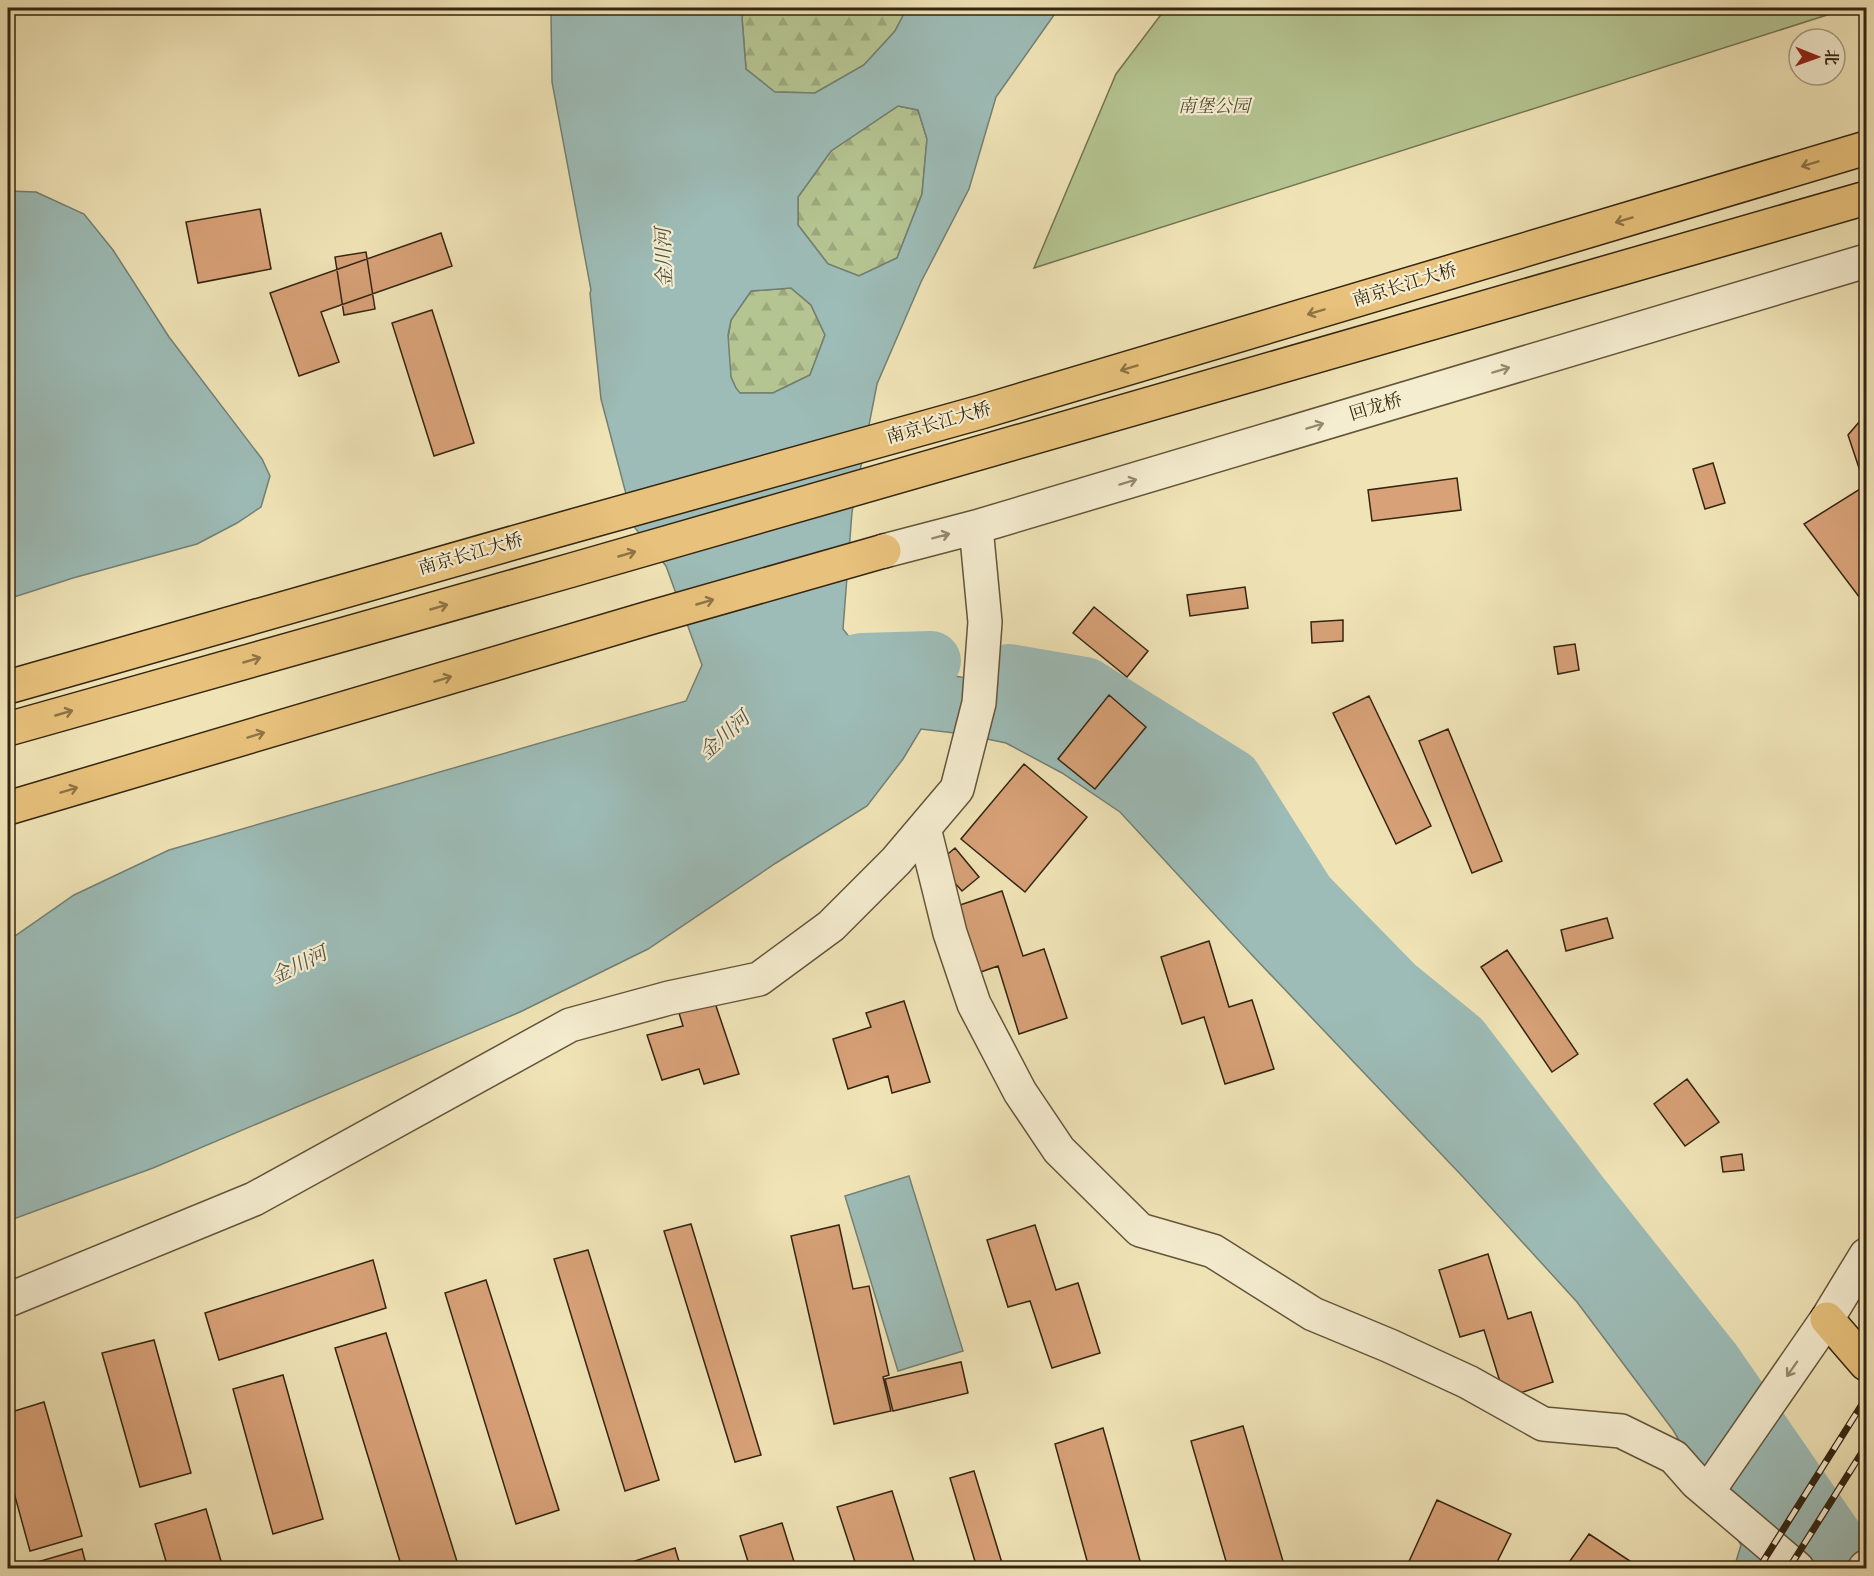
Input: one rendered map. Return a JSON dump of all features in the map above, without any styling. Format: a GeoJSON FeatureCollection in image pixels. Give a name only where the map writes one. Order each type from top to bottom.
{"type":"FeatureCollection","features":[{"type":"Feature","properties":{"kind":"main road","name":"南京长江大桥"},"geometry":{"type":"LineString","coordinates":[[8,687],[981,412],[1866,148]]}},
{"type":"Feature","properties":{"kind":"main road"},"geometry":{"type":"LineString","coordinates":[[8,729],[572,570],[1866,198]]}},
{"type":"Feature","properties":{"kind":"main road"},"geometry":{"type":"LineString","coordinates":[[10,808],[649,618],[884,551]]}},
{"type":"Feature","properties":{"kind":"main road"},"geometry":{"type":"LineString","coordinates":[[1826,1320],[1866,1365]]}},
{"type":"Feature","properties":{"kind":"street","name":"回龙桥"},"geometry":{"type":"LineString","coordinates":[[884,551],[976,527],[1866,261]]}},
{"type":"Feature","properties":{"kind":"street"},"geometry":{"type":"LineString","coordinates":[[8,1300],[254,1199],[570,1025],[669,998],[759,979],[831,926],[896,861],[957,789],[979,704],[985,622],[976,527]]}},
{"type":"Feature","properties":{"kind":"street"},"geometry":{"type":"LineString","coordinates":[[924,828],[950,933],[974,1004],[1015,1082],[1059,1150],[1140,1230],[1213,1251],[1313,1314],[1468,1382],[1543,1424],[1621,1431],[1674,1457],[1697,1483],[1709,1490],[1797,1569]]}},
{"type":"Feature","properties":{"kind":"street"},"geometry":{"type":"LineString","coordinates":[[1709,1490],[1826,1320],[1866,1255]]}},
{"type":"Feature","properties":{"kind":"green space"},"geometry":{"type":"Polygon","coordinates":[[[744,8],[907,8],[895,31],[864,65],[815,93],[774,92],[746,69],[742,18],[744,8]]]}},
{"type":"Feature","properties":{"kind":"green space","name":"南堡公园"},"geometry":{"type":"Polygon","coordinates":[[[1166,8],[1849,8],[1034,268],[1116,74],[1166,8]]]}},
{"type":"Feature","properties":{"kind":"green space"},"geometry":{"type":"Polygon","coordinates":[[[898,106],[918,110],[927,139],[922,194],[897,258],[859,276],[828,264],[798,225],[798,197],[831,151],[898,106]]]}},
{"type":"Feature","properties":{"kind":"green space"},"geometry":{"type":"Polygon","coordinates":[[[791,288],[811,305],[825,335],[810,375],[773,393],[738,393],[724,362],[731,320],[751,291],[791,288]]]}},
{"type":"Feature","properties":{"kind":"water","name":"金川河"},"geometry":{"type":"Polygon","coordinates":[[[553,8],[744,8],[742,18],[746,69],[775,92],[815,93],[864,65],[895,31],[907,8],[1059,8],[996,97],[969,189],[921,282],[877,384],[852,512],[843,629],[850,638],[875,658],[906,670],[961,677],[1000,678],[1105,711],[1163,743],[1224,797],[1397,1007],[1517,1142],[1584,1231],[1865,1568],[1734,1568],[1741,1545],[1673,1430],[1577,1302],[1464,1178],[1120,812],[1062,773],[1006,743],[963,734],[921,729],[903,759],[867,806],[776,863],[648,949],[520,1012],[153,1168],[8,1221],[8,941],[74,895],[169,850],[686,701],[702,665],[666,566],[635,528],[601,399],[591,290],[552,82],[551,13],[553,8]],[[898,106],[831,151],[798,197],[798,225],[828,264],[859,276],[897,258],[922,194],[927,139],[918,110],[898,106]],[[791,288],[751,291],[731,320],[728,335],[731,377],[740,393],[773,393],[810,375],[825,335],[811,305],[791,288]]]}},
{"type":"Feature","properties":{"kind":"water"},"geometry":{"type":"Polygon","coordinates":[[[8,191],[36,192],[84,214],[113,250],[169,337],[262,459],[270,476],[261,507],[237,523],[197,544],[73,578],[8,599],[8,191]]]}},
{"type":"Feature","properties":{"kind":"water"},"geometry":{"type":"Polygon","coordinates":[[[909,1176],[963,1351],[898,1371],[845,1196],[909,1176]]]}},
{"type":"Feature","properties":{"kind":"building"},"geometry":{"type":"Polygon","coordinates":[[[8,8],[16,11],[8,20],[8,8]]]}},
{"type":"Feature","properties":{"kind":"building"},"geometry":{"type":"Polygon","coordinates":[[[260,209],[271,269],[198,283],[186,222],[260,209]]]}},
{"type":"Feature","properties":{"kind":"building"},"geometry":{"type":"Polygon","coordinates":[[[441,233],[452,266],[321,312],[339,362],[299,376],[270,293],[441,233]]]}},
{"type":"Feature","properties":{"kind":"building"},"geometry":{"type":"Polygon","coordinates":[[[366,252],[375,309],[344,315],[335,257],[366,252]]]}},
{"type":"Feature","properties":{"kind":"building"},"geometry":{"type":"Polygon","coordinates":[[[432,310],[474,443],[434,456],[392,323],[432,310]]]}},
{"type":"Feature","properties":{"kind":"building"},"geometry":{"type":"Polygon","coordinates":[[[1866,414],[1866,606],[1804,524],[1865,486],[1848,435],[1866,414]]]}},
{"type":"Feature","properties":{"kind":"building"},"geometry":{"type":"Polygon","coordinates":[[[1713,463],[1725,503],[1705,509],[1693,469],[1713,463]]]}},
{"type":"Feature","properties":{"kind":"building"},"geometry":{"type":"Polygon","coordinates":[[[1457,478],[1461,510],[1372,521],[1368,490],[1457,478]]]}},
{"type":"Feature","properties":{"kind":"building"},"geometry":{"type":"Polygon","coordinates":[[[1245,587],[1248,608],[1190,616],[1187,595],[1245,587]]]}},
{"type":"Feature","properties":{"kind":"building"},"geometry":{"type":"Polygon","coordinates":[[[1094,607],[1148,651],[1127,677],[1073,633],[1094,607]]]}},
{"type":"Feature","properties":{"kind":"building"},"geometry":{"type":"Polygon","coordinates":[[[1343,620],[1343,641],[1312,643],[1311,622],[1343,620]]]}},
{"type":"Feature","properties":{"kind":"building"},"geometry":{"type":"Polygon","coordinates":[[[1575,644],[1579,670],[1558,674],[1554,647],[1575,644]]]}},
{"type":"Feature","properties":{"kind":"building"},"geometry":{"type":"Polygon","coordinates":[[[1109,695],[1146,727],[1095,789],[1058,759],[1109,695]]]}},
{"type":"Feature","properties":{"kind":"building"},"geometry":{"type":"Polygon","coordinates":[[[1369,696],[1431,826],[1396,844],[1333,713],[1369,696]]]}},
{"type":"Feature","properties":{"kind":"building"},"geometry":{"type":"Polygon","coordinates":[[[1448,729],[1502,861],[1472,873],[1419,741],[1448,729]]]}},
{"type":"Feature","properties":{"kind":"building"},"geometry":{"type":"Polygon","coordinates":[[[1024,764],[1087,817],[1025,892],[961,839],[1024,764]]]}},
{"type":"Feature","properties":{"kind":"building"},"geometry":{"type":"Polygon","coordinates":[[[955,848],[979,877],[962,891],[937,863],[955,848]]]}},
{"type":"Feature","properties":{"kind":"building"},"geometry":{"type":"Polygon","coordinates":[[[1002,891],[1023,956],[1044,949],[1067,1018],[1019,1034],[998,966],[975,974],[954,907],[1002,891]]]}},
{"type":"Feature","properties":{"kind":"building"},"geometry":{"type":"Polygon","coordinates":[[[1607,918],[1613,938],[1566,951],[1561,930],[1607,918]]]}},
{"type":"Feature","properties":{"kind":"building"},"geometry":{"type":"Polygon","coordinates":[[[1209,941],[1229,1007],[1252,1000],[1274,1069],[1225,1084],[1204,1017],[1182,1024],[1161,957],[1209,941]]]}},
{"type":"Feature","properties":{"kind":"building"},"geometry":{"type":"Polygon","coordinates":[[[1507,950],[1578,1054],[1552,1072],[1481,967],[1507,950]]]}},
{"type":"Feature","properties":{"kind":"building"},"geometry":{"type":"Polygon","coordinates":[[[904,1001],[930,1082],[892,1093],[888,1076],[848,1089],[833,1039],[871,1027],[866,1013],[904,1001]]]}},
{"type":"Feature","properties":{"kind":"building"},"geometry":{"type":"Polygon","coordinates":[[[715,1003],[739,1074],[704,1084],[699,1069],[662,1080],[647,1035],[683,1026],[679,1013],[715,1003]]]}},
{"type":"Feature","properties":{"kind":"building"},"geometry":{"type":"Polygon","coordinates":[[[1687,1079],[1719,1122],[1685,1146],[1654,1104],[1687,1079]]]}},
{"type":"Feature","properties":{"kind":"building"},"geometry":{"type":"Polygon","coordinates":[[[1742,1154],[1744,1170],[1723,1172],[1721,1157],[1742,1154]]]}},
{"type":"Feature","properties":{"kind":"building"},"geometry":{"type":"Polygon","coordinates":[[[691,1224],[761,1455],[735,1462],[664,1231],[691,1224]]]}},
{"type":"Feature","properties":{"kind":"building"},"geometry":{"type":"Polygon","coordinates":[[[839,1225],[853,1289],[869,1286],[889,1375],[883,1377],[891,1411],[834,1424],[791,1236],[839,1225]]]}},
{"type":"Feature","properties":{"kind":"building"},"geometry":{"type":"Polygon","coordinates":[[[1035,1225],[1056,1290],[1078,1283],[1100,1353],[1052,1368],[1030,1301],[1008,1307],[987,1240],[1035,1225]]]}},
{"type":"Feature","properties":{"kind":"building"},"geometry":{"type":"Polygon","coordinates":[[[588,1250],[659,1480],[625,1491],[554,1259],[588,1250]]]}},
{"type":"Feature","properties":{"kind":"building"},"geometry":{"type":"Polygon","coordinates":[[[1488,1254],[1508,1319],[1531,1312],[1553,1382],[1505,1398],[1484,1330],[1460,1337],[1439,1270],[1488,1254]]]}},
{"type":"Feature","properties":{"kind":"building"},"geometry":{"type":"Polygon","coordinates":[[[373,1260],[386,1308],[219,1360],[205,1313],[373,1260]]]}},
{"type":"Feature","properties":{"kind":"building"},"geometry":{"type":"Polygon","coordinates":[[[486,1280],[559,1510],[516,1524],[445,1293],[486,1280]]]}},
{"type":"Feature","properties":{"kind":"building"},"geometry":{"type":"Polygon","coordinates":[[[386,1333],[459,1568],[402,1568],[335,1348],[386,1333]]]}},
{"type":"Feature","properties":{"kind":"building"},"geometry":{"type":"Polygon","coordinates":[[[154,1340],[191,1473],[140,1487],[102,1353],[154,1340]]]}},
{"type":"Feature","properties":{"kind":"building"},"geometry":{"type":"Polygon","coordinates":[[[961,1362],[968,1393],[893,1411],[885,1379],[961,1362]]]}},
{"type":"Feature","properties":{"kind":"building"},"geometry":{"type":"Polygon","coordinates":[[[283,1375],[323,1519],[273,1534],[233,1389],[283,1375]]]}},
{"type":"Feature","properties":{"kind":"building"},"geometry":{"type":"Polygon","coordinates":[[[44,1402],[82,1536],[30,1551],[8,1471],[8,1413],[44,1402]]]}},
{"type":"Feature","properties":{"kind":"building"},"geometry":{"type":"Polygon","coordinates":[[[1243,1426],[1285,1568],[1228,1568],[1191,1441],[1243,1426]]]}},
{"type":"Feature","properties":{"kind":"building"},"geometry":{"type":"Polygon","coordinates":[[[1103,1428],[1142,1568],[1089,1568],[1055,1444],[1103,1428]]]}},
{"type":"Feature","properties":{"kind":"building"},"geometry":{"type":"Polygon","coordinates":[[[974,1471],[1002,1563],[984,1568],[977,1568],[950,1478],[974,1471]]]}},
{"type":"Feature","properties":{"kind":"building"},"geometry":{"type":"Polygon","coordinates":[[[892,1491],[916,1568],[857,1568],[837,1507],[892,1491]]]}},
{"type":"Feature","properties":{"kind":"building"},"geometry":{"type":"Polygon","coordinates":[[[1437,1500],[1511,1534],[1494,1568],[1406,1568],[1437,1500]]]}},
{"type":"Feature","properties":{"kind":"building"},"geometry":{"type":"Polygon","coordinates":[[[206,1509],[223,1568],[168,1568],[155,1524],[206,1509]]]}},
{"type":"Feature","properties":{"kind":"building"},"geometry":{"type":"Polygon","coordinates":[[[782,1523],[796,1568],[750,1568],[740,1536],[782,1523]]]}},
{"type":"Feature","properties":{"kind":"building"},"geometry":{"type":"Polygon","coordinates":[[[1589,1534],[1633,1563],[1630,1568],[1565,1568],[1589,1534]]]}},
{"type":"Feature","properties":{"kind":"building"},"geometry":{"type":"Polygon","coordinates":[[[675,1548],[681,1568],[634,1568],[632,1562],[675,1548]]]}},
{"type":"Feature","properties":{"kind":"building"},"geometry":{"type":"Polygon","coordinates":[[[82,1549],[87,1568],[35,1568],[34,1563],[82,1549]]]}},
{"type":"Feature","properties":{"kind":"waterway"},"geometry":{"type":"LineString","coordinates":[[803,676],[862,663],[931,661]]}},
{"type":"Feature","properties":{"kind":"waterway"},"geometry":{"type":"LineString","coordinates":[[1009,674],[1085,687],[1232,779],[1306,896],[1395,987],[1460,1040],[1713,1364],[1849,1561]]}},
{"type":"Feature","properties":{"kind":"railway"},"geometry":{"type":"LineString","coordinates":[[1759,1568],[1866,1398]]}},
{"type":"Feature","properties":{"kind":"railway"},"geometry":{"type":"LineString","coordinates":[[1789,1568],[1866,1446]]}}]}
